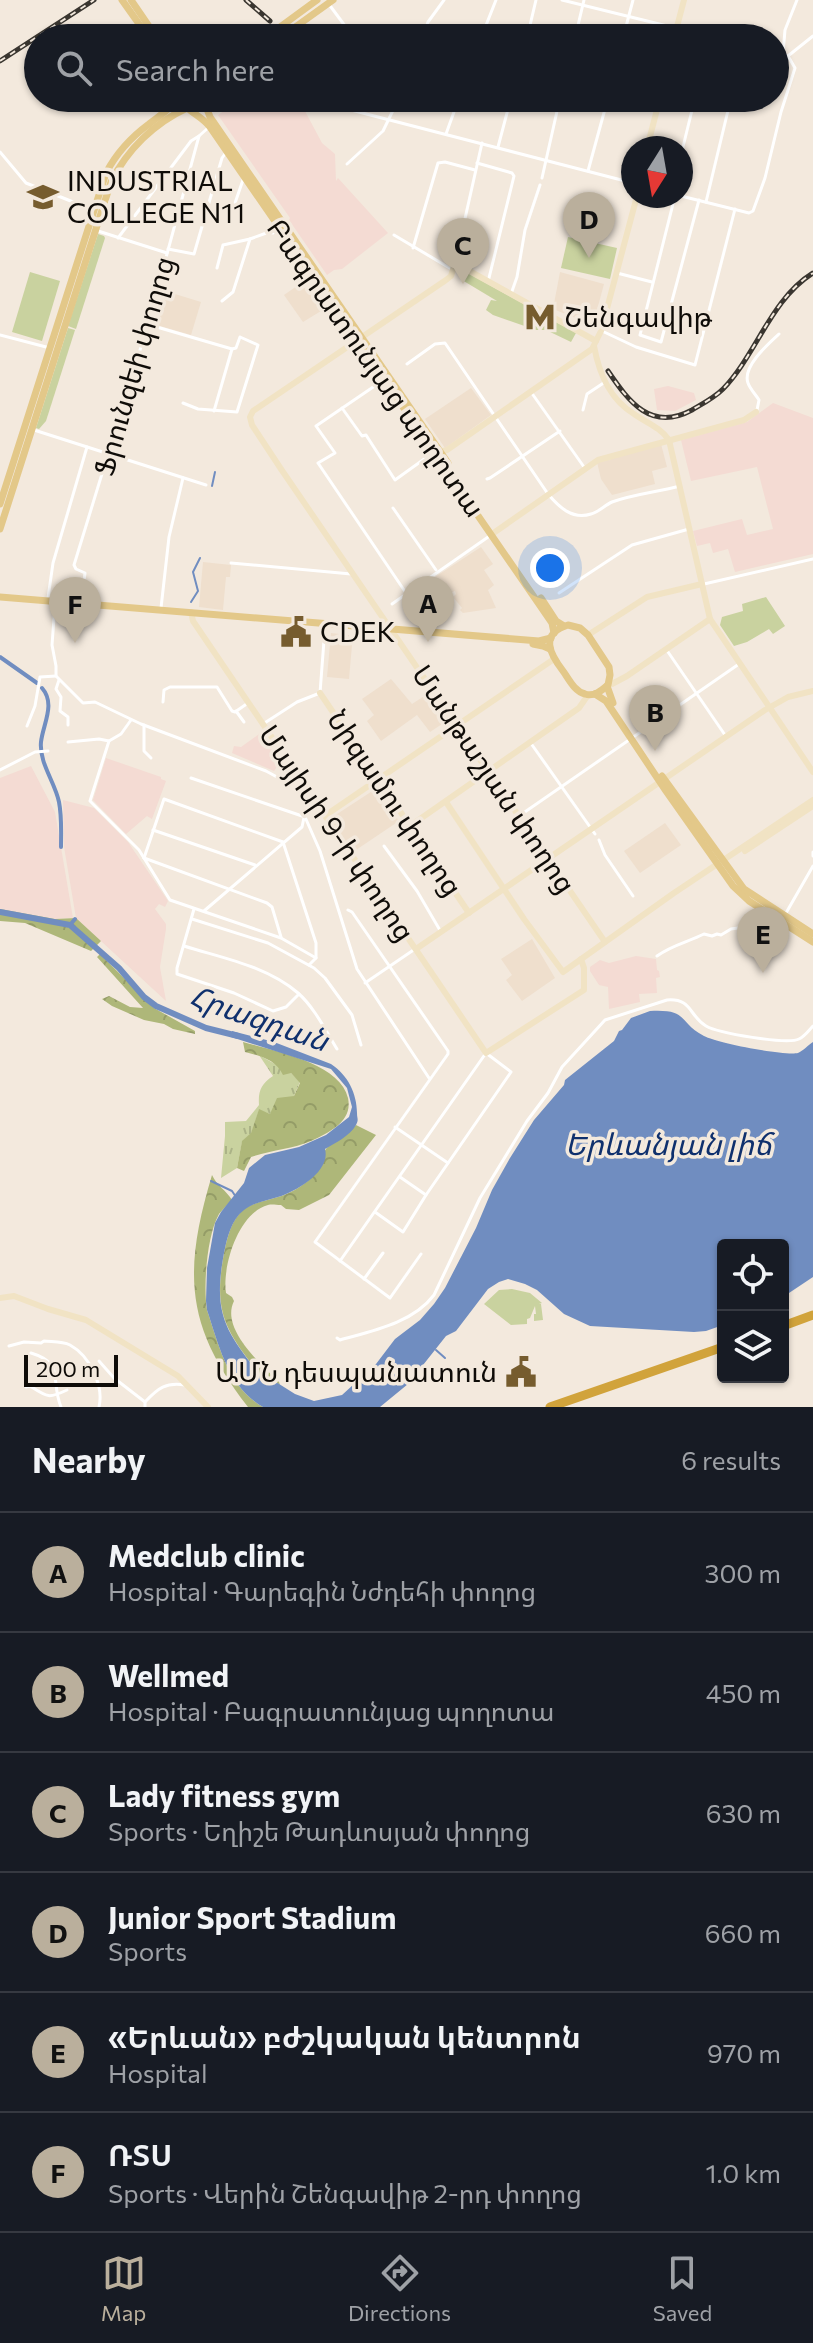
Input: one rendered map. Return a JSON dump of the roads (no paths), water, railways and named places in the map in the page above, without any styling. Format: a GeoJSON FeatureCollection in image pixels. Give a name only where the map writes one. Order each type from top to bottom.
{"type":"FeatureCollection","features":[{"type":"Feature","properties":{"kind":"highway"},"geometry":{"type":"LineString","coordinates":[[789,1326],[813,1318]]}},
{"type":"Feature","properties":{"kind":"highway"},"geometry":{"type":"LineString","coordinates":[[550,1407],[717,1352]]}},
{"type":"Feature","properties":{"kind":"highway"},"geometry":{"type":"LineString","coordinates":[[567,1407],[717,1352]]}},
{"type":"Feature","properties":{"kind":"main road"},"geometry":{"type":"LineString","coordinates":[[122,0],[139,24]]}},
{"type":"Feature","properties":{"kind":"main road"},"geometry":{"type":"LineString","coordinates":[[131,0],[147,24]]}},
{"type":"Feature","properties":{"kind":"main road"},"geometry":{"type":"LineString","coordinates":[[284,24],[317,0]]}},
{"type":"Feature","properties":{"kind":"main road"},"geometry":{"type":"LineString","coordinates":[[300,24],[331,2]]}},
{"type":"Feature","properties":{"kind":"main road"},"geometry":{"type":"LineString","coordinates":[[8,493],[98,212],[122,154],[142,129],[164,112]]}},
{"type":"Feature","properties":{"kind":"main road"},"geometry":{"type":"LineString","coordinates":[[122,154],[180,112]]}},
{"type":"Feature","properties":{"kind":"main road","name":"Բագրատունյաց պողոտա"},"geometry":{"type":"LineString","coordinates":[[193,112],[205,120],[437,452]]}},
{"type":"Feature","properties":{"kind":"main road","name":"Բագրատունյաց պողոտա"},"geometry":{"type":"LineString","coordinates":[[208,112],[552,623],[553,635]]}},
{"type":"Feature","properties":{"kind":"main road"},"geometry":{"type":"LineString","coordinates":[[0,529],[3,504],[32,430],[54,349],[96,231],[98,212]]}},
{"type":"Feature","properties":{"kind":"main road","name":"Բագրատունյաց պողոտա"},"geometry":{"type":"LineString","coordinates":[[493,534],[556,621],[564,626]]}},
{"type":"Feature","properties":{"kind":"main road"},"geometry":{"type":"LineString","coordinates":[[0,599],[539,641],[564,626],[580,628],[609,667],[607,685],[611,700],[633,736]]}},
{"type":"Feature","properties":{"kind":"main road"},"geometry":{"type":"LineString","coordinates":[[51,603],[393,630],[539,645],[550,649]]}},
{"type":"Feature","properties":{"kind":"main road"},"geometry":{"type":"LineString","coordinates":[[553,635],[550,649],[554,659],[588,694],[606,701],[664,779],[721,864],[773,914],[813,942]]}},
{"type":"Feature","properties":{"kind":"main road"},"geometry":{"type":"LineString","coordinates":[[588,694],[607,685]]}},
{"type":"Feature","properties":{"kind":"main road"},"geometry":{"type":"LineString","coordinates":[[773,914],[784,916],[813,934]]}},
{"type":"Feature","properties":{"kind":"street"},"geometry":{"type":"LineString","coordinates":[[427,24],[444,0]]}},
{"type":"Feature","properties":{"kind":"street"},"geometry":{"type":"LineString","coordinates":[[487,24],[496,0]]}},
{"type":"Feature","properties":{"kind":"street"},"geometry":{"type":"LineString","coordinates":[[530,24],[536,0]]}},
{"type":"Feature","properties":{"kind":"street"},"geometry":{"type":"LineString","coordinates":[[562,0],[584,3],[657,24]]}},
{"type":"Feature","properties":{"kind":"street"},"geometry":{"type":"LineString","coordinates":[[626,24],[633,0]]}},
{"type":"Feature","properties":{"kind":"street"},"geometry":{"type":"LineString","coordinates":[[678,24],[684,0]]}},
{"type":"Feature","properties":{"kind":"street"},"geometry":{"type":"LineString","coordinates":[[787,24],[797,0]]}},
{"type":"Feature","properties":{"kind":"street"},"geometry":{"type":"LineString","coordinates":[[331,2],[345,24]]}},
{"type":"Feature","properties":{"kind":"street"},"geometry":{"type":"LineString","coordinates":[[579,24],[584,3]]}},
{"type":"Feature","properties":{"kind":"street"},"geometry":{"type":"LineString","coordinates":[[789,53],[813,36]]}},
{"type":"Feature","properties":{"kind":"street"},"geometry":{"type":"LineString","coordinates":[[789,58],[794,73],[789,88]]}},
{"type":"Feature","properties":{"kind":"street"},"geometry":{"type":"LineString","coordinates":[[359,112],[621,180]]}},
{"type":"Feature","properties":{"kind":"street"},"geometry":{"type":"LineString","coordinates":[[347,164],[383,131],[393,112]]}},
{"type":"Feature","properties":{"kind":"street"},"geometry":{"type":"LineString","coordinates":[[446,134],[454,112]]}},
{"type":"Feature","properties":{"kind":"street"},"geometry":{"type":"LineString","coordinates":[[498,147],[507,112]]}},
{"type":"Feature","properties":{"kind":"street"},"geometry":{"type":"LineString","coordinates":[[542,178],[557,112]]}},
{"type":"Feature","properties":{"kind":"street"},"geometry":{"type":"LineString","coordinates":[[588,171],[604,112]]}},
{"type":"Feature","properties":{"kind":"street"},"geometry":{"type":"LineString","coordinates":[[650,136],[656,112]]}},
{"type":"Feature","properties":{"kind":"street"},"geometry":{"type":"LineString","coordinates":[[686,136],[692,112]]}},
{"type":"Feature","properties":{"kind":"street"},"geometry":{"type":"LineString","coordinates":[[706,202],[728,112]]}},
{"type":"Feature","properties":{"kind":"street"},"geometry":{"type":"LineString","coordinates":[[693,199],[749,213],[755,207],[781,112]]}},
{"type":"Feature","properties":{"kind":"street"},"geometry":{"type":"LineString","coordinates":[[118,238],[191,141],[210,127]]}},
{"type":"Feature","properties":{"kind":"street","name":"Ֆրունզեի փողոց"},"geometry":{"type":"LineString","coordinates":[[81,603],[85,573],[74,565],[148,324],[199,136]]}},
{"type":"Feature","properties":{"kind":"street"},"geometry":{"type":"LineString","coordinates":[[360,338],[446,280],[454,266],[482,143]]}},
{"type":"Feature","properties":{"kind":"street"},"geometry":{"type":"LineString","coordinates":[[96,231],[168,251],[194,254],[222,158],[227,151]]}},
{"type":"Feature","properties":{"kind":"street"},"geometry":{"type":"LineString","coordinates":[[0,152],[26,183],[98,212]]}},
{"type":"Feature","properties":{"kind":"street"},"geometry":{"type":"LineString","coordinates":[[413,248],[438,163],[475,170]]}},
{"type":"Feature","properties":{"kind":"street"},"geometry":{"type":"LineString","coordinates":[[477,163],[514,176],[488,282]]}},
{"type":"Feature","properties":{"kind":"street"},"geometry":{"type":"LineString","coordinates":[[235,203],[244,176]]}},
{"type":"Feature","properties":{"kind":"street"},"geometry":{"type":"LineString","coordinates":[[511,294],[525,230],[540,185]]}},
{"type":"Feature","properties":{"kind":"street"},"geometry":{"type":"LineString","coordinates":[[675,208],[640,335],[661,342],[699,200]]}},
{"type":"Feature","properties":{"kind":"street"},"geometry":{"type":"LineString","coordinates":[[342,408],[362,436],[366,435],[395,480],[437,452],[447,450],[582,357],[595,343],[601,331],[634,208]]}},
{"type":"Feature","properties":{"kind":"street"},"geometry":{"type":"LineString","coordinates":[[601,331],[636,347],[695,365],[735,209]]}},
{"type":"Feature","properties":{"kind":"street"},"geometry":{"type":"LineString","coordinates":[[217,268],[223,245],[273,233],[280,228]]}},
{"type":"Feature","properties":{"kind":"street"},"geometry":{"type":"LineString","coordinates":[[394,235],[413,248],[511,294],[595,343]]}},
{"type":"Feature","properties":{"kind":"street"},"geometry":{"type":"LineString","coordinates":[[222,301],[233,292],[250,239]]}},
{"type":"Feature","properties":{"kind":"street"},"geometry":{"type":"LineString","coordinates":[[617,273],[653,283]]}},
{"type":"Feature","properties":{"kind":"street"},"geometry":{"type":"LineString","coordinates":[[148,324],[232,349]]}},
{"type":"Feature","properties":{"kind":"street"},"geometry":{"type":"LineString","coordinates":[[392,604],[598,460],[744,420],[756,412],[759,400],[748,383],[747,371],[779,334]]}},
{"type":"Feature","properties":{"kind":"street"},"geometry":{"type":"LineString","coordinates":[[0,335],[54,349]]}},
{"type":"Feature","properties":{"kind":"street"},"geometry":{"type":"LineString","coordinates":[[183,403],[214,412],[237,412],[258,346],[240,337],[236,348],[232,349],[214,412]]}},
{"type":"Feature","properties":{"kind":"street","name":"Մանթաշյան փողոց"},"geometry":{"type":"LineString","coordinates":[[360,338],[253,411],[250,417],[252,425],[605,942]]}},
{"type":"Feature","properties":{"kind":"street"},"geometry":{"type":"LineString","coordinates":[[407,364],[435,344],[445,343],[548,494],[567,512],[590,514],[611,502],[680,486]]}},
{"type":"Feature","properties":{"kind":"street"},"geometry":{"type":"LineString","coordinates":[[595,343],[600,374],[624,407],[658,428],[669,440],[710,619],[813,772]]}},
{"type":"Feature","properties":{"kind":"street"},"geometry":{"type":"LineString","coordinates":[[385,379],[316,426],[335,453],[318,463],[406,593]]}},
{"type":"Feature","properties":{"kind":"street"},"geometry":{"type":"LineString","coordinates":[[583,410],[587,394],[605,382]]}},
{"type":"Feature","properties":{"kind":"street"},"geometry":{"type":"LineString","coordinates":[[531,392],[585,468]]}},
{"type":"Feature","properties":{"kind":"street"},"geometry":{"type":"LineString","coordinates":[[32,430],[206,485]]}},
{"type":"Feature","properties":{"kind":"street"},"geometry":{"type":"LineString","coordinates":[[487,479],[560,431]]}},
{"type":"Feature","properties":{"kind":"street"},"geometry":{"type":"LineString","coordinates":[[68,725],[68,717],[60,711],[61,697],[56,689],[58,678],[52,645],[51,603],[53,563],[87,447]]}},
{"type":"Feature","properties":{"kind":"street"},"geometry":{"type":"LineString","coordinates":[[161,610],[169,537],[183,478]]}},
{"type":"Feature","properties":{"kind":"street"},"geometry":{"type":"LineString","coordinates":[[393,508],[437,571]]}},
{"type":"Feature","properties":{"kind":"street"},"geometry":{"type":"LineString","coordinates":[[559,593],[632,545],[689,529]]}},
{"type":"Feature","properties":{"kind":"street"},"geometry":{"type":"LineString","coordinates":[[588,635],[647,597],[813,559]]}},
{"type":"Feature","properties":{"kind":"street"},"geometry":{"type":"LineString","coordinates":[[231,563],[354,574]]}},
{"type":"Feature","properties":{"kind":"street","name":"Մայիսի 9-ի փողոց"},"geometry":{"type":"LineString","coordinates":[[191,614],[262,725],[486,1053]]}},
{"type":"Feature","properties":{"kind":"street"},"geometry":{"type":"LineString","coordinates":[[607,685],[627,676],[710,619]]}},
{"type":"Feature","properties":{"kind":"street"},"geometry":{"type":"LineString","coordinates":[[262,725],[297,702],[320,693],[325,627]]}},
{"type":"Feature","properties":{"kind":"street"},"geometry":{"type":"LineString","coordinates":[[666,649],[727,736]]}},
{"type":"Feature","properties":{"kind":"street"},"geometry":{"type":"LineString","coordinates":[[326,815],[554,659]]}},
{"type":"Feature","properties":{"kind":"street"},"geometry":{"type":"LineString","coordinates":[[519,816],[739,664]]}},
{"type":"Feature","properties":{"kind":"street"},"geometry":{"type":"LineString","coordinates":[[609,667],[618,679]]}},
{"type":"Feature","properties":{"kind":"street"},"geometry":{"type":"LineString","coordinates":[[27,726],[35,706],[40,677],[58,678],[83,703],[95,702],[144,725],[266,771],[297,788],[304,786]]}},
{"type":"Feature","properties":{"kind":"street"},"geometry":{"type":"LineString","coordinates":[[163,702],[164,690],[170,687],[217,687],[232,711],[236,711],[244,722]]}},
{"type":"Feature","properties":{"kind":"street"},"geometry":{"type":"LineString","coordinates":[[365,983],[593,832],[664,779],[769,708],[788,697],[813,691]]}},
{"type":"Feature","properties":{"kind":"street","name":"Նիզամու փողոց"},"geometry":{"type":"LineString","coordinates":[[320,693],[469,913]]}},
{"type":"Feature","properties":{"kind":"street"},"geometry":{"type":"LineString","coordinates":[[410,826],[584,704],[588,694]]}},
{"type":"Feature","properties":{"kind":"street"},"geometry":{"type":"LineString","coordinates":[[236,711],[248,703]]}},
{"type":"Feature","properties":{"kind":"street"},"geometry":{"type":"LineString","coordinates":[[68,742],[109,741],[121,734],[132,719]]}},
{"type":"Feature","properties":{"kind":"street"},"geometry":{"type":"LineString","coordinates":[[144,725],[144,751],[151,758]]}},
{"type":"Feature","properties":{"kind":"street"},"geometry":{"type":"LineString","coordinates":[[109,741],[90,801],[144,858],[170,900],[281,938],[316,958]]}},
{"type":"Feature","properties":{"kind":"street"},"geometry":{"type":"LineString","coordinates":[[530,742],[593,832]]}},
{"type":"Feature","properties":{"kind":"street"},"geometry":{"type":"LineString","coordinates":[[0,770],[35,752],[48,751]]}},
{"type":"Feature","properties":{"kind":"street"},"geometry":{"type":"LineString","coordinates":[[191,778],[305,817],[320,851],[354,964],[429,1078]]}},
{"type":"Feature","properties":{"kind":"street"},"geometry":{"type":"LineString","coordinates":[[204,911],[302,827],[309,794]]}},
{"type":"Feature","properties":{"kind":"street"},"geometry":{"type":"LineString","coordinates":[[144,858],[165,799],[283,842]]}},
{"type":"Feature","properties":{"kind":"street"},"geometry":{"type":"LineString","coordinates":[[446,802],[562,972],[813,803]]}},
{"type":"Feature","properties":{"kind":"street"},"geometry":{"type":"LineString","coordinates":[[153,830],[256,865]]}},
{"type":"Feature","properties":{"kind":"street"},"geometry":{"type":"LineString","coordinates":[[599,840],[605,855],[633,896]]}},
{"type":"Feature","properties":{"kind":"street"},"geometry":{"type":"LineString","coordinates":[[283,842],[316,943],[316,958],[309,965]]}},
{"type":"Feature","properties":{"kind":"street"},"geometry":{"type":"LineString","coordinates":[[384,846],[417,891],[441,932]]}},
{"type":"Feature","properties":{"kind":"street"},"geometry":{"type":"LineString","coordinates":[[144,858],[271,905],[281,938]]}},
{"type":"Feature","properties":{"kind":"street"},"geometry":{"type":"LineString","coordinates":[[784,916],[813,866]]}},
{"type":"Feature","properties":{"kind":"street"},"geometry":{"type":"LineString","coordinates":[[194,908],[177,974],[234,993],[273,1011],[286,1007],[300,994]]}},
{"type":"Feature","properties":{"kind":"street"},"geometry":{"type":"LineString","coordinates":[[348,910],[448,1051],[315,1242],[390,1298],[421,1254]]}},
{"type":"Feature","properties":{"kind":"street"},"geometry":{"type":"LineString","coordinates":[[657,956],[673,945],[704,934],[721,935],[731,929],[766,924],[773,914]]}},
{"type":"Feature","properties":{"kind":"street"},"geometry":{"type":"LineString","coordinates":[[192,919],[268,943],[309,965],[325,978],[352,1015],[361,1045]]}},
{"type":"Feature","properties":{"kind":"street"},"geometry":{"type":"LineString","coordinates":[[184,946],[253,967],[288,985],[300,994],[337,1049]]}},
{"type":"Feature","properties":{"kind":"street"},"geometry":{"type":"LineString","coordinates":[[340,1261],[486,1053],[584,990],[581,959]]}},
{"type":"Feature","properties":{"kind":"street"},"geometry":{"type":"LineString","coordinates":[[337,1338],[340,1340],[387,1326],[427,1304],[480,1198],[527,1121],[562,1067],[605,1020],[678,999],[704,1025],[718,1030],[782,1042],[797,1040],[813,1026]]}},
{"type":"Feature","properties":{"kind":"street"},"geometry":{"type":"LineString","coordinates":[[375,1212],[403,1232],[511,1072],[486,1053]]}},
{"type":"Feature","properties":{"kind":"street"},"geometry":{"type":"LineString","coordinates":[[395,1127],[448,1164]]}},
{"type":"Feature","properties":{"kind":"street"},"geometry":{"type":"LineString","coordinates":[[400,1177],[426,1195]]}},
{"type":"Feature","properties":{"kind":"street"},"geometry":{"type":"LineString","coordinates":[[364,1279],[383,1253]]}},
{"type":"Feature","properties":{"kind":"street"},"geometry":{"type":"LineString","coordinates":[[0,1298],[14,1296],[86,1320],[163,1366],[208,1407]]}},
{"type":"Feature","properties":{"kind":"street"},"geometry":{"type":"LineString","coordinates":[[9,1346],[44,1341],[71,1346],[100,1384],[102,1396],[99,1407]]}},
{"type":"Feature","properties":{"kind":"street"},"geometry":{"type":"LineString","coordinates":[[31,1353],[48,1359],[52,1364],[56,1395],[61,1407]]}},
{"type":"Feature","properties":{"kind":"street"},"geometry":{"type":"LineString","coordinates":[[99,1361],[145,1404],[152,1394],[171,1383],[187,1385]]}},
{"type":"Feature","properties":{"kind":"street"},"geometry":{"type":"LineString","coordinates":[[29,1386],[42,1395],[56,1395],[67,1390]]}},
{"type":"Feature","properties":{"kind":"water","name":"Երևանյան լիճ"},"geometry":{"type":"Polygon","coordinates":[[[650,1011],[672,1012],[704,1036],[779,1053],[798,1053],[813,1042],[813,1277],[789,1293],[789,1239],[717,1239],[717,1327],[694,1332],[590,1326],[564,1314],[537,1290],[508,1279],[488,1289],[456,1331],[446,1336],[408,1384],[380,1407],[263,1407],[251,1399],[226,1364],[207,1310],[207,1268],[215,1223],[244,1183],[249,1168],[265,1155],[299,1147],[326,1135],[349,1117],[352,1107],[347,1088],[331,1069],[231,1037],[232,1031],[274,1042],[331,1064],[347,1079],[355,1099],[356,1125],[346,1136],[325,1149],[323,1165],[318,1172],[294,1190],[248,1207],[236,1219],[227,1241],[221,1274],[224,1320],[248,1360],[261,1376],[314,1401],[342,1395],[376,1364],[395,1339],[420,1320],[434,1304],[476,1228],[492,1190],[534,1120],[565,1080],[614,1041],[631,1018],[650,1011]]]}},
{"type":"Feature","properties":{"kind":"waterway"},"geometry":{"type":"LineString","coordinates":[[212,486],[215,472]]}},
{"type":"Feature","properties":{"kind":"waterway"},"geometry":{"type":"LineString","coordinates":[[191,602],[198,591],[193,572],[200,558]]}},
{"type":"Feature","properties":{"kind":"waterway"},"geometry":{"type":"LineString","coordinates":[[0,657],[37,683]]}},
{"type":"Feature","properties":{"kind":"waterway"},"geometry":{"type":"LineString","coordinates":[[42,688],[48,707],[41,750],[59,802],[61,847]]}},
{"type":"Feature","properties":{"kind":"waterway","name":"Հրազդան"},"geometry":{"type":"LineString","coordinates":[[0,912],[70,925],[156,1006],[206,1028],[238,1036]]}},
{"type":"Feature","properties":{"kind":"waterway","name":"Հրազդան"},"geometry":{"type":"LineString","coordinates":[[70,925],[75,919]]}},
{"type":"Feature","properties":{"kind":"waterway"},"geometry":{"type":"LineString","coordinates":[[211,1181],[232,1191],[236,1197]]}},
{"type":"Feature","properties":{"kind":"waterway"},"geometry":{"type":"LineString","coordinates":[[436,1350],[445,1358]]}},
{"type":"Feature","properties":{"kind":"railway"},"geometry":{"type":"LineString","coordinates":[[57,24],[94,0]]}},
{"type":"Feature","properties":{"kind":"railway"},"geometry":{"type":"LineString","coordinates":[[246,0],[270,21]]}},
{"type":"Feature","properties":{"kind":"railway"},"geometry":{"type":"LineString","coordinates":[[0,61],[24,45]]}},
{"type":"Feature","properties":{"kind":"railway"},"geometry":{"type":"LineString","coordinates":[[608,371],[633,403],[653,416],[665,418],[692,410],[723,389],[786,297],[813,273]]}},
{"type":"Feature","properties":{"kind":"place","name":"INDUSTRIAL COLLEGE N11"},"geometry":{"type":"Point","coordinates":[43,197]}},
{"type":"Feature","properties":{"kind":"place","name":"Junior Sport Stadium"},"geometry":{"type":"Point","coordinates":[589,258]}},
{"type":"Feature","properties":{"kind":"place","name":"Lady fitness gym"},"geometry":{"type":"Point","coordinates":[463,284]}},
{"type":"Feature","properties":{"kind":"place","name":"Շենգավիթ"},"geometry":{"type":"Point","coordinates":[540,317]}},
{"type":"Feature","properties":{"kind":"place","name":"CDEK"},"geometry":{"type":"Point","coordinates":[296,632]}},
{"type":"Feature","properties":{"kind":"place","name":"Medclub clinic"},"geometry":{"type":"Point","coordinates":[428,642]}},
{"type":"Feature","properties":{"kind":"place","name":"ՌՏՍ"},"geometry":{"type":"Point","coordinates":[75,643]}},
{"type":"Feature","properties":{"kind":"place","name":"Wellmed"},"geometry":{"type":"Point","coordinates":[655,751]}},
{"type":"Feature","properties":{"kind":"place","name":"«Երևան» բժշկական կենտրոն"},"geometry":{"type":"Point","coordinates":[763,973]}},
{"type":"Feature","properties":{"kind":"place","name":"ԱՄՆ դեսպանատուն"},"geometry":{"type":"Point","coordinates":[521,1372]}}]}
